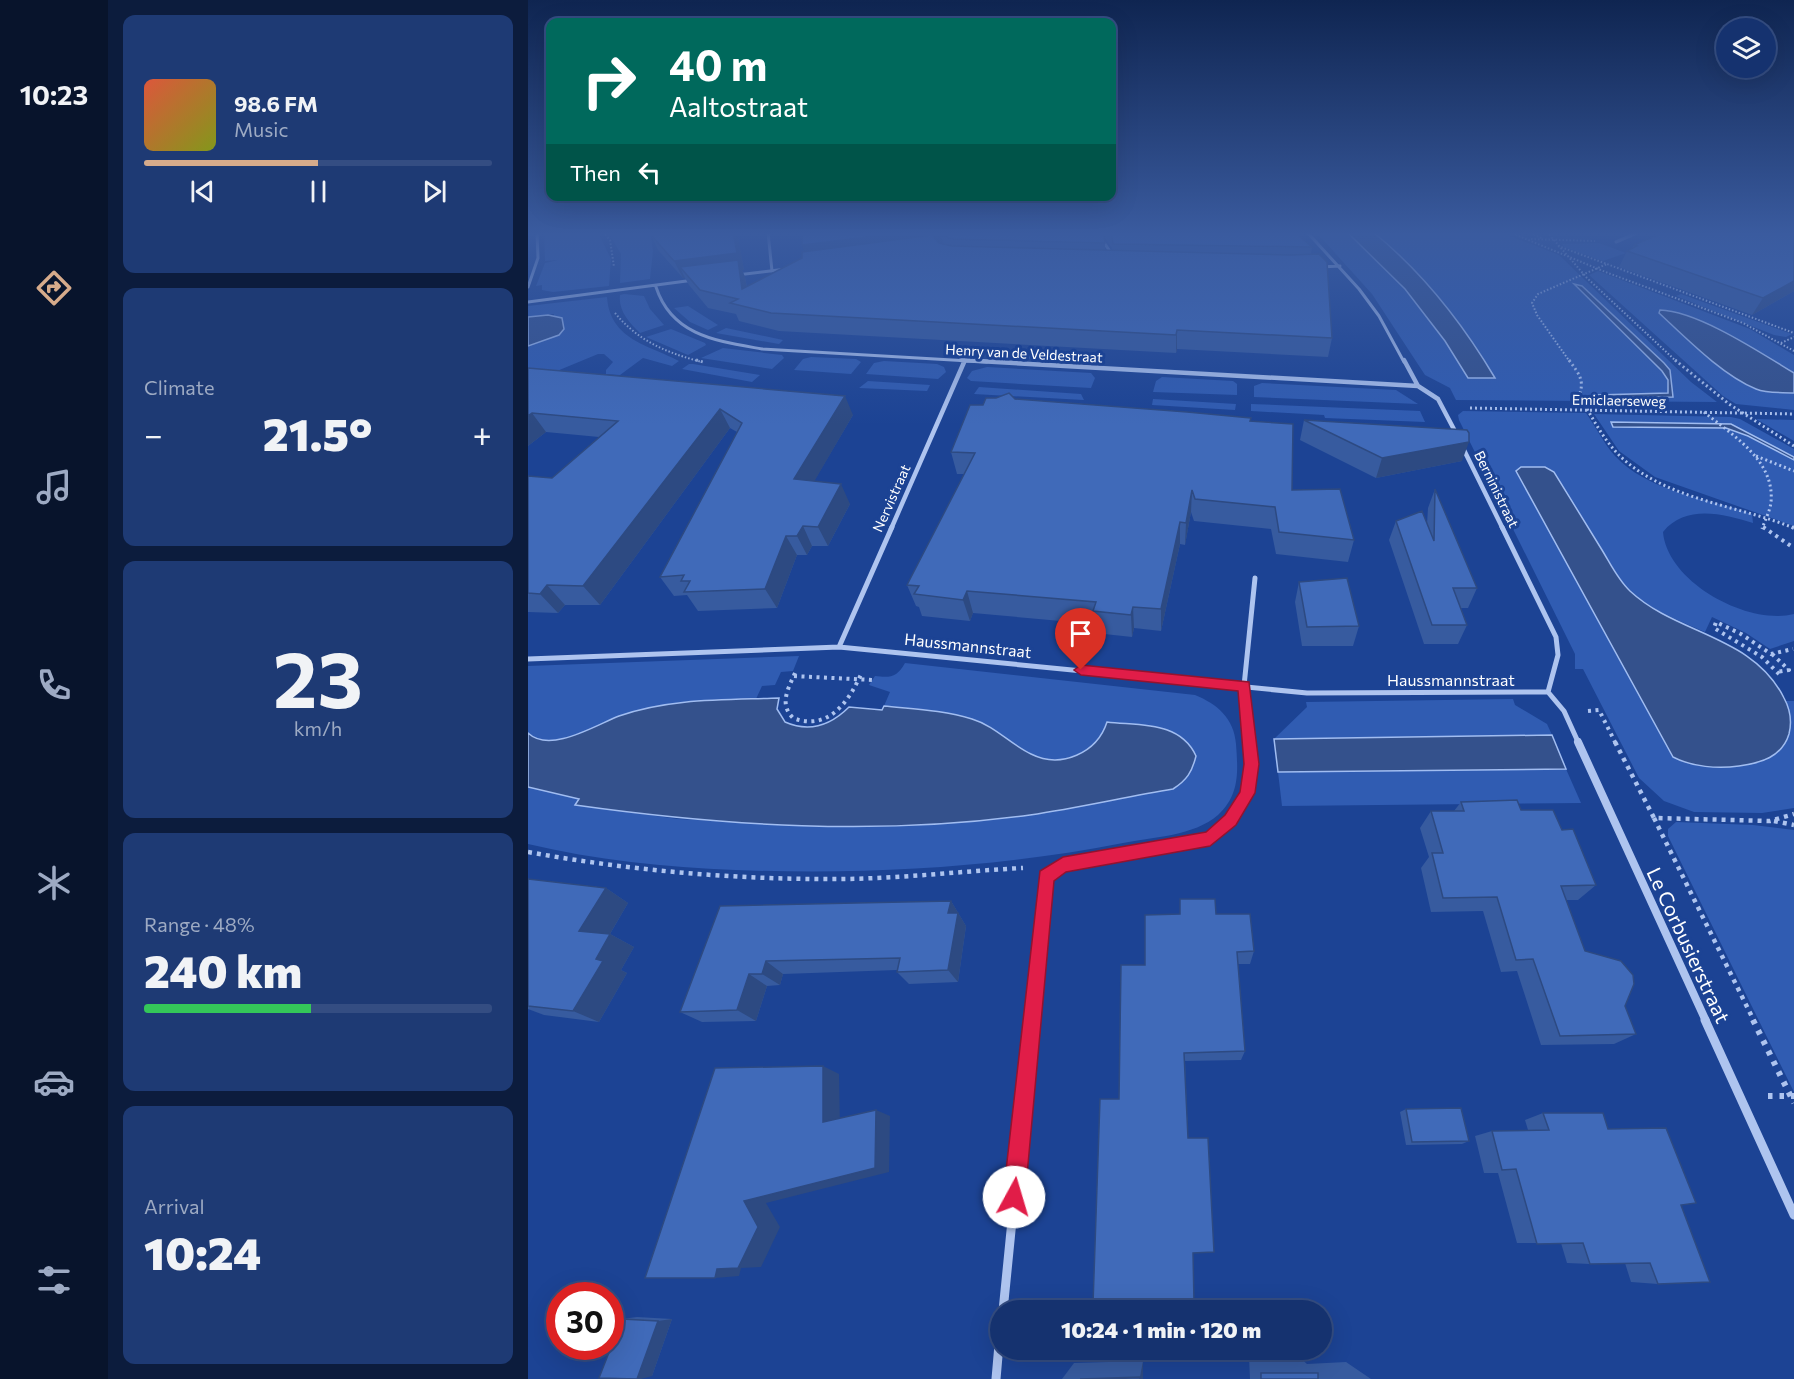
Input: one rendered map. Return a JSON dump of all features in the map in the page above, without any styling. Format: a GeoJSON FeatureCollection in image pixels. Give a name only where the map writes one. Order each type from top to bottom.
{"type":"FeatureCollection","features":[{"type":"Feature","properties":{"kind":"street"},"geometry":{"type":"LineString","coordinates":[[528,302],[576,296]]}},
{"type":"Feature","properties":{"kind":"street","name":"Henry van de Veldestraat"},"geometry":{"type":"LineString","coordinates":[[657,296],[658,303],[683,328],[718,340],[762,349],[1418,386]]}},
{"type":"Feature","properties":{"kind":"street","name":"Berninistraat"},"geometry":{"type":"LineString","coordinates":[[1364,296],[1379,316],[1418,386],[1430,392],[1444,408],[1556,637],[1558,655],[1548,692]]}},
{"type":"Feature","properties":{"kind":"street","name":"Nervistraat"},"geometry":{"type":"LineString","coordinates":[[839,647],[965,360]]}},
{"type":"Feature","properties":{"kind":"street"},"geometry":{"type":"LineString","coordinates":[[1004,1300],[1046,877],[1063,865],[1210,838],[1231,820],[1248,793],[1251,764],[1244,686],[1255,578]]}},
{"type":"Feature","properties":{"kind":"street","name":"Haussmannstraat"},"geometry":{"type":"LineString","coordinates":[[528,659],[839,647],[1307,693],[1548,692]]}},
{"type":"Feature","properties":{"kind":"street","name":"Le Corbusierstraat"},"geometry":{"type":"LineString","coordinates":[[1548,692],[1564,711],[1794,1215]]}},
{"type":"Feature","properties":{"kind":"street"},"geometry":{"type":"LineString","coordinates":[[996,1379],[998,1360]]}},
{"type":"Feature","properties":{"kind":"path"},"geometry":{"type":"LineString","coordinates":[[1536,296],[1532,303],[1537,315],[1582,378],[1583,385],[1579,396],[1619,456],[1637,469],[1675,489],[1794,528]]}},
{"type":"Feature","properties":{"kind":"path"},"geometry":{"type":"LineString","coordinates":[[1606,296],[1686,372],[1737,412],[1794,446]]}},
{"type":"Feature","properties":{"kind":"path"},"geometry":{"type":"LineString","coordinates":[[1692,296],[1794,333]]}},
{"type":"Feature","properties":{"kind":"path"},"geometry":{"type":"LineString","coordinates":[[1671,297],[1743,323],[1794,351]]}},
{"type":"Feature","properties":{"kind":"path"},"geometry":{"type":"LineString","coordinates":[[1781,343],[1794,337]]}},
{"type":"Feature","properties":{"kind":"path","name":"Emiclaerseweg"},"geometry":{"type":"LineString","coordinates":[[1444,408],[1794,414]]}},
{"type":"Feature","properties":{"kind":"path"},"geometry":{"type":"LineString","coordinates":[[1703,411],[1756,455],[1794,471]]}},
{"type":"Feature","properties":{"kind":"path"},"geometry":{"type":"LineString","coordinates":[[1756,455],[1771,481],[1771,503],[1762,529],[1794,548]]}},
{"type":"Feature","properties":{"kind":"path"},"geometry":{"type":"LineString","coordinates":[[1771,654],[1789,670],[1778,673],[1762,657],[1714,628],[1716,622],[1742,634],[1771,654],[1794,649]]}},
{"type":"Feature","properties":{"kind":"path"},"geometry":{"type":"LineString","coordinates":[[796,670],[785,699],[785,706],[796,719],[804,721],[826,718],[838,711],[849,699],[862,672]]}},
{"type":"Feature","properties":{"kind":"path"},"geometry":{"type":"LineString","coordinates":[[794,676],[872,680]]}},
{"type":"Feature","properties":{"kind":"path"},"geometry":{"type":"LineString","coordinates":[[1564,711],[1599,710],[1794,1103]]}},
{"type":"Feature","properties":{"kind":"path"},"geometry":{"type":"LineString","coordinates":[[1770,821],[1794,814]]}},
{"type":"Feature","properties":{"kind":"path"},"geometry":{"type":"LineString","coordinates":[[1654,818],[1770,821],[1794,825]]}},
{"type":"Feature","properties":{"kind":"path"},"geometry":{"type":"LineString","coordinates":[[528,852],[575,861],[675,873],[758,878],[847,879],[1028,867],[1046,877]]}},
{"type":"Feature","properties":{"kind":"shaded area"},"geometry":{"type":"Polygon","coordinates":[[[620,296],[644,296],[650,309],[664,325],[640,333],[628,321],[620,296]]]}},
{"type":"Feature","properties":{"kind":"shaded area"},"geometry":{"type":"Polygon","coordinates":[[[1374,296],[1411,296],[1445,341],[1468,378],[1494,378],[1469,338],[1438,296],[1602,296],[1691,382],[1717,402],[1456,400],[1450,388],[1425,375],[1374,296]]]}},
{"type":"Feature","properties":{"kind":"shaded area"},"geometry":{"type":"Polygon","coordinates":[[[1411,296],[1438,296],[1495,378],[1468,378],[1445,341],[1411,296]]]}},
{"type":"Feature","properties":{"kind":"shaded area"},"geometry":{"type":"Polygon","coordinates":[[[1586,296],[1593,296],[1664,363],[1670,370],[1673,397],[1599,398],[1597,395],[1668,393],[1668,380],[1662,371],[1586,296]]]}},
{"type":"Feature","properties":{"kind":"shaded area"},"geometry":{"type":"Polygon","coordinates":[[[1613,296],[1664,296],[1750,329],[1794,355],[1794,373],[1731,337],[1663,310],[1719,365],[1744,383],[1765,392],[1794,393],[1794,410],[1736,404],[1723,396],[1613,296]]]}},
{"type":"Feature","properties":{"kind":"shaded area"},"geometry":{"type":"Polygon","coordinates":[[[1677,296],[1688,296],[1792,334],[1786,337],[1774,335],[1677,296]]]}},
{"type":"Feature","properties":{"kind":"shaded area"},"geometry":{"type":"Polygon","coordinates":[[[607,297],[615,323],[623,332],[644,345],[679,361],[672,366],[643,358],[620,375],[606,374],[606,370],[613,362],[604,354],[598,354],[528,383],[528,346],[551,338],[554,314],[528,317],[528,306],[607,297]]]}},
{"type":"Feature","properties":{"kind":"shaded area"},"geometry":{"type":"Polygon","coordinates":[[[688,306],[718,325],[708,330],[690,322],[674,308],[688,306]]]}},
{"type":"Feature","properties":{"kind":"shaded area"},"geometry":{"type":"Polygon","coordinates":[[[1660,310],[1692,317],[1710,325],[1794,373],[1794,393],[1765,392],[1730,375],[1659,313],[1660,310]]]}},
{"type":"Feature","properties":{"kind":"shaded area"},"geometry":{"type":"Polygon","coordinates":[[[548,315],[562,318],[564,329],[559,335],[528,346],[528,317],[548,315]]]}},
{"type":"Feature","properties":{"kind":"shaded area"},"geometry":{"type":"Polygon","coordinates":[[[726,328],[783,340],[779,344],[716,333],[726,328]]]}},
{"type":"Feature","properties":{"kind":"shaded area"},"geometry":{"type":"Polygon","coordinates":[[[671,329],[706,345],[688,355],[646,337],[671,329]]]}},
{"type":"Feature","properties":{"kind":"shaded area"},"geometry":{"type":"Polygon","coordinates":[[[723,348],[782,355],[784,358],[772,369],[701,358],[723,348]]]}},
{"type":"Feature","properties":{"kind":"shaded area"},"geometry":{"type":"Polygon","coordinates":[[[1007,352],[1074,356],[1072,361],[1004,357],[1007,352]]]}},
{"type":"Feature","properties":{"kind":"shaded area"},"geometry":{"type":"Polygon","coordinates":[[[811,357],[856,359],[861,362],[851,374],[794,370],[803,359],[811,357]]]}},
{"type":"Feature","properties":{"kind":"shaded area"},"geometry":{"type":"Polygon","coordinates":[[[884,361],[937,364],[944,367],[946,372],[938,379],[866,374],[874,363],[884,361]]]}},
{"type":"Feature","properties":{"kind":"shaded area"},"geometry":{"type":"Polygon","coordinates":[[[689,364],[760,375],[752,382],[682,369],[689,364]]]}},
{"type":"Feature","properties":{"kind":"shaded area"},"geometry":{"type":"Polygon","coordinates":[[[987,367],[1091,373],[1095,378],[1091,388],[971,381],[967,378],[972,371],[987,367]]]}},
{"type":"Feature","properties":{"kind":"shaded area"},"geometry":{"type":"Polygon","coordinates":[[[1162,377],[1233,381],[1237,384],[1237,395],[1153,392],[1156,381],[1162,377]]]}},
{"type":"Feature","properties":{"kind":"shaded area"},"geometry":{"type":"Polygon","coordinates":[[[868,381],[930,385],[927,391],[859,388],[868,381]]]}},
{"type":"Feature","properties":{"kind":"shaded area"},"geometry":{"type":"Polygon","coordinates":[[[1262,383],[1396,390],[1418,404],[1254,397],[1254,386],[1262,383]]]}},
{"type":"Feature","properties":{"kind":"shaded area"},"geometry":{"type":"Polygon","coordinates":[[[979,387],[1081,394],[1084,400],[974,394],[979,387]]]}},
{"type":"Feature","properties":{"kind":"shaded area"},"geometry":{"type":"Polygon","coordinates":[[[1153,399],[1236,404],[1235,410],[1152,405],[1153,399]]]}},
{"type":"Feature","properties":{"kind":"shaded area"},"geometry":{"type":"Polygon","coordinates":[[[1251,404],[1420,411],[1425,422],[1325,418],[1324,415],[1251,411],[1251,404]]]}},
{"type":"Feature","properties":{"kind":"shaded area"},"geometry":{"type":"Polygon","coordinates":[[[1463,411],[1586,413],[1615,456],[1645,478],[1680,493],[1752,514],[1753,523],[1717,515],[1694,514],[1672,523],[1663,532],[1668,550],[1679,568],[1694,583],[1713,596],[1733,607],[1755,613],[1775,616],[1794,614],[1794,641],[1770,649],[1746,633],[1712,617],[1705,632],[1646,603],[1618,576],[1554,472],[1516,471],[1673,757],[1734,767],[1767,760],[1787,704],[1785,701],[1794,701],[1794,808],[1762,813],[1694,812],[1664,801],[1639,778],[1583,669],[1575,669],[1575,654],[1459,420],[1458,415],[1463,411]]]}},
{"type":"Feature","properties":{"kind":"shaded area"},"geometry":{"type":"Polygon","coordinates":[[[1594,414],[1731,417],[1740,419],[1794,449],[1794,457],[1731,424],[1611,422],[1614,427],[1726,428],[1748,436],[1794,460],[1794,526],[1655,477],[1619,451],[1594,414]]]}},
{"type":"Feature","properties":{"kind":"shaded area"},"geometry":{"type":"Polygon","coordinates":[[[1756,419],[1794,420],[1794,441],[1756,419]]]}},
{"type":"Feature","properties":{"kind":"shaded area"},"geometry":{"type":"Polygon","coordinates":[[[1611,422],[1731,424],[1794,457],[1794,460],[1748,436],[1726,428],[1613,427],[1611,422]]]}},
{"type":"Feature","properties":{"kind":"shaded area"},"geometry":{"type":"Polygon","coordinates":[[[1521,467],[1545,467],[1554,472],[1614,571],[1630,591],[1649,606],[1734,648],[1770,677],[1786,702],[1790,720],[1786,742],[1776,753],[1763,761],[1722,767],[1697,765],[1673,757],[1516,471],[1521,467]]]}},
{"type":"Feature","properties":{"kind":"shaded area"},"geometry":{"type":"Polygon","coordinates":[[[799,656],[793,671],[781,672],[775,685],[762,686],[756,699],[690,701],[656,706],[619,716],[586,731],[560,739],[537,739],[528,733],[528,666],[799,656]]]}},
{"type":"Feature","properties":{"kind":"shaded area"},"geometry":{"type":"Polygon","coordinates":[[[905,663],[1195,695],[1223,713],[1232,727],[1235,735],[1237,764],[1234,791],[1218,815],[1185,832],[1075,852],[930,868],[832,871],[709,869],[605,858],[528,844],[528,787],[580,799],[576,805],[678,819],[813,826],[957,821],[1029,815],[1196,756],[1180,736],[1170,731],[1146,725],[1107,722],[1095,742],[1076,755],[1054,760],[1042,758],[1023,750],[988,726],[972,719],[939,712],[884,706],[890,692],[869,685],[875,676],[885,677],[896,674],[905,663]]]}},
{"type":"Feature","properties":{"kind":"shaded area"},"geometry":{"type":"Polygon","coordinates":[[[779,698],[777,709],[785,722],[803,727],[827,723],[849,707],[882,710],[884,706],[928,710],[980,722],[1031,754],[1054,760],[1066,759],[1086,750],[1102,733],[1107,722],[1145,725],[1170,731],[1180,736],[1196,756],[1188,775],[1173,789],[1030,815],[916,825],[802,826],[688,818],[575,805],[579,799],[528,787],[528,733],[537,739],[560,739],[586,731],[619,716],[658,706],[698,701],[779,698]]]}},
{"type":"Feature","properties":{"kind":"shaded area"},"geometry":{"type":"Polygon","coordinates":[[[1513,699],[1515,705],[1547,724],[1552,735],[1274,739],[1307,707],[1306,702],[1513,699]]]}},
{"type":"Feature","properties":{"kind":"shaded area"},"geometry":{"type":"Polygon","coordinates":[[[1552,735],[1566,769],[1278,772],[1274,739],[1552,735]]]}},
{"type":"Feature","properties":{"kind":"shaded area"},"geometry":{"type":"Polygon","coordinates":[[[1566,769],[1581,803],[1282,806],[1278,772],[1566,769]]]}},
{"type":"Feature","properties":{"kind":"shaded area"},"geometry":{"type":"Polygon","coordinates":[[[1676,822],[1753,825],[1794,830],[1794,1092],[1668,836],[1668,829],[1676,822]]]}},
{"type":"Feature","properties":{"kind":"building"},"geometry":{"type":"Polygon","coordinates":[[[727,296],[1329,296],[1332,338],[1177,330],[1176,335],[771,313],[730,303],[738,299],[727,296]]]}},
{"type":"Feature","properties":{"kind":"building"},"geometry":{"type":"Polygon","coordinates":[[[528,368],[845,396],[794,479],[841,484],[818,527],[803,526],[797,536],[786,536],[765,589],[684,592],[690,581],[681,581],[684,575],[660,577],[742,423],[720,409],[583,586],[547,585],[540,594],[528,593],[528,476],[552,478],[618,421],[532,413],[528,416],[528,368]]]}},
{"type":"Feature","properties":{"kind":"building"},"geometry":{"type":"Polygon","coordinates":[[[1009,393],[1015,399],[1187,412],[1251,418],[1250,421],[1293,424],[1292,490],[1340,489],[1354,540],[1279,532],[1275,507],[1195,499],[1192,490],[1186,523],[1180,522],[1161,609],[1133,607],[1131,615],[1093,611],[1096,602],[967,591],[963,600],[914,594],[919,586],[907,585],[975,453],[951,452],[970,405],[983,405],[986,398],[996,398],[1009,393]]]}},
{"type":"Feature","properties":{"kind":"building"},"geometry":{"type":"Polygon","coordinates":[[[1304,420],[1467,430],[1469,442],[1382,458],[1304,420]]]}},
{"type":"Feature","properties":{"kind":"building"},"geometry":{"type":"Polygon","coordinates":[[[1435,489],[1477,588],[1453,588],[1467,625],[1432,625],[1396,521],[1422,511],[1434,541],[1435,489]]]}},
{"type":"Feature","properties":{"kind":"building"},"geometry":{"type":"Polygon","coordinates":[[[1347,578],[1359,626],[1307,627],[1299,582],[1347,578]]]}},
{"type":"Feature","properties":{"kind":"building"},"geometry":{"type":"Polygon","coordinates":[[[1517,800],[1521,810],[1553,810],[1562,830],[1573,829],[1596,885],[1561,886],[1585,951],[1621,961],[1633,975],[1634,984],[1625,1006],[1636,1034],[1560,1036],[1533,959],[1516,960],[1497,897],[1443,898],[1432,853],[1443,853],[1431,811],[1464,811],[1461,802],[1517,800]]]}},
{"type":"Feature","properties":{"kind":"building"},"geometry":{"type":"Polygon","coordinates":[[[528,879],[606,888],[579,931],[610,934],[596,959],[603,961],[573,1011],[528,1006],[528,879]]]}},
{"type":"Feature","properties":{"kind":"building"},"geometry":{"type":"Polygon","coordinates":[[[1180,899],[1215,899],[1216,914],[1250,914],[1254,951],[1237,952],[1245,1051],[1184,1053],[1188,1138],[1208,1138],[1214,1252],[1193,1253],[1194,1300],[1093,1300],[1100,1099],[1119,1099],[1121,965],[1145,965],[1145,915],[1180,914],[1180,899]]]}},
{"type":"Feature","properties":{"kind":"building"},"geometry":{"type":"Polygon","coordinates":[[[951,901],[948,913],[958,913],[948,970],[897,972],[900,958],[766,961],[762,974],[749,974],[737,1010],[680,1012],[720,906],[951,901]]]}},
{"type":"Feature","properties":{"kind":"building"},"geometry":{"type":"Polygon","coordinates":[[[823,1066],[823,1122],[876,1110],[875,1168],[744,1201],[758,1227],[738,1268],[717,1269],[715,1278],[645,1278],[715,1068],[823,1066]]]}},
{"type":"Feature","properties":{"kind":"building"},"geometry":{"type":"Polygon","coordinates":[[[1461,1108],[1469,1141],[1412,1142],[1406,1109],[1461,1108]]]}},
{"type":"Feature","properties":{"kind":"building"},"geometry":{"type":"Polygon","coordinates":[[[1543,1113],[1603,1113],[1608,1129],[1666,1128],[1696,1203],[1681,1205],[1710,1282],[1658,1284],[1650,1263],[1590,1264],[1583,1243],[1537,1244],[1516,1169],[1502,1170],[1492,1131],[1549,1130],[1543,1113]]]}},
{"type":"Feature","properties":{"kind":"building"},"geometry":{"type":"Polygon","coordinates":[[[624,1319],[658,1321],[637,1379],[599,1378],[606,1360],[624,1360],[624,1319]]]}},
{"type":"Feature","properties":{"kind":"building"},"geometry":{"type":"Polygon","coordinates":[[[1261,1373],[1318,1373],[1318,1379],[1261,1379],[1261,1373]]]}},
{"type":"Feature","properties":{"kind":"building"},"geometry":{"type":"Polygon","coordinates":[[[1140,1377],[1140,1379],[1080,1379],[1140,1377]]]}},
{"type":"Feature","properties":{"kind":"route"},"geometry":{"type":"LineString","coordinates":[[1014,1197],[1046,877],[1063,865],[1210,838],[1231,820],[1248,793],[1251,764],[1244,686],[1081,670]]}}]}
